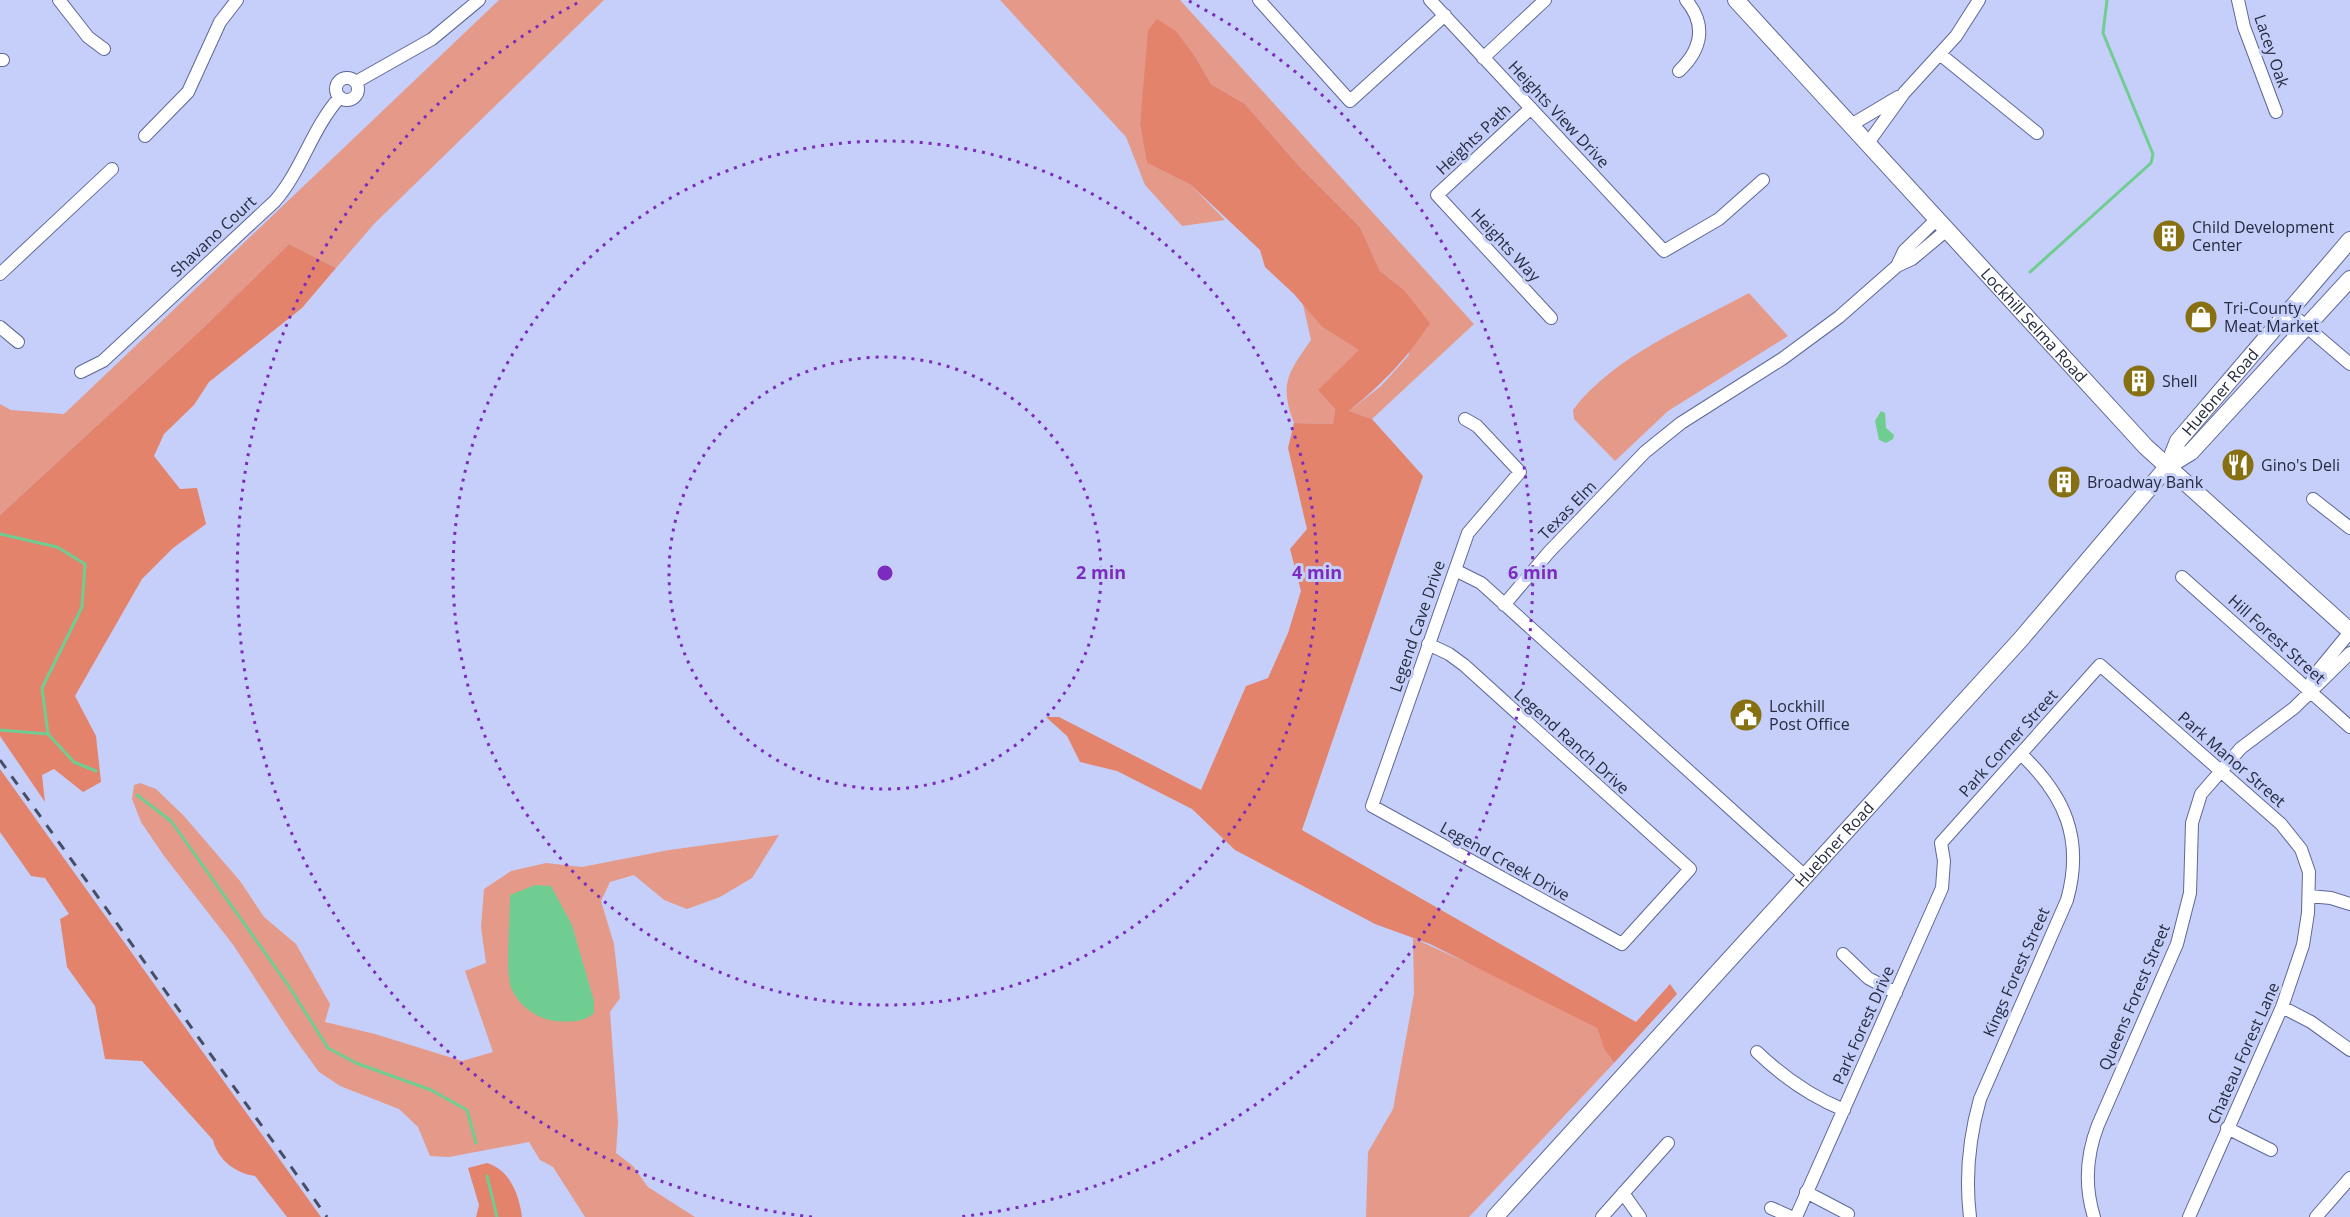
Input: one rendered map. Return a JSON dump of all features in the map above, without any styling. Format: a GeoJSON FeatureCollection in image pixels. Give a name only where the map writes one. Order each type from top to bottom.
{"type":"FeatureCollection","features":[{"type":"Feature","properties":{"kind":"main road","name":"Lockhill Selma Road"},"geometry":{"type":"LineString","coordinates":[[1736,0],[2105,403],[2168,466],[2350,631]]}},
{"type":"Feature","properties":{"kind":"main road","name":"Huebner Road"},"geometry":{"type":"LineString","coordinates":[[2168,466],[2178,441],[2350,240]]}},
{"type":"Feature","properties":{"kind":"main road","name":"Huebner Road"},"geometry":{"type":"LineString","coordinates":[[1495,1217],[2021,639],[2168,466],[2191,452],[2350,279]]}},
{"type":"Feature","properties":{"kind":"street"},"geometry":{"type":"LineString","coordinates":[[59,0],[88,37],[104,49]]}},
{"type":"Feature","properties":{"kind":"street"},"geometry":{"type":"LineString","coordinates":[[146,136],[188,92],[220,22],[237,0]]}},
{"type":"Feature","properties":{"kind":"street"},"geometry":{"type":"LineString","coordinates":[[1258,0],[1350,101],[1444,15]]}},
{"type":"Feature","properties":{"kind":"street","name":"Heights View Drive"},"geometry":{"type":"LineString","coordinates":[[1430,0],[1664,251],[1719,219],[1763,180]]}},
{"type":"Feature","properties":{"kind":"street"},"geometry":{"type":"LineString","coordinates":[[1483,58],[1545,0]]}},
{"type":"Feature","properties":{"kind":"street"},"geometry":{"type":"LineString","coordinates":[[1679,70],[1692,58],[1699,45],[1701,32],[1698,19],[1686,0]]}},
{"type":"Feature","properties":{"kind":"street"},"geometry":{"type":"LineString","coordinates":[[1868,143],[1904,93],[1941,55],[1979,0]]}},
{"type":"Feature","properties":{"kind":"street","name":"Lacey Oak"},"geometry":{"type":"LineString","coordinates":[[2238,0],[2244,27],[2276,112]]}},
{"type":"Feature","properties":{"kind":"street","name":"Shavano Court"},"geometry":{"type":"LineString","coordinates":[[81,372],[103,361],[275,201],[285,189],[323,118],[340,97],[347,100],[355,97],[358,90],[356,82],[432,39],[473,2]]}},
{"type":"Feature","properties":{"kind":"street"},"geometry":{"type":"LineString","coordinates":[[1941,55],[2037,133]]}},
{"type":"Feature","properties":{"kind":"street"},"geometry":{"type":"LineString","coordinates":[[1851,125],[1904,93]]}},
{"type":"Feature","properties":{"kind":"street","name":"Heights Path"},"geometry":{"type":"LineString","coordinates":[[1437,195],[1531,108]]}},
{"type":"Feature","properties":{"kind":"street"},"geometry":{"type":"LineString","coordinates":[[0,274],[112,170]]}},
{"type":"Feature","properties":{"kind":"street","name":"Heights Way"},"geometry":{"type":"LineString","coordinates":[[1437,195],[1551,318]]}},
{"type":"Feature","properties":{"kind":"street","name":"Texas Elm"},"geometry":{"type":"LineString","coordinates":[[1504,604],[1549,552],[1645,452],[1682,423],[1782,359],[1839,317],[1897,266],[1912,259],[1943,224]]}},
{"type":"Feature","properties":{"kind":"street"},"geometry":{"type":"LineString","coordinates":[[2288,311],[2350,364]]}},
{"type":"Feature","properties":{"kind":"street"},"geometry":{"type":"LineString","coordinates":[[0,327],[18,342]]}},
{"type":"Feature","properties":{"kind":"street","name":"Legend Cave Drive"},"geometry":{"type":"LineString","coordinates":[[1372,806],[1468,533],[1520,472],[1478,426],[1465,418]]}},
{"type":"Feature","properties":{"kind":"street"},"geometry":{"type":"LineString","coordinates":[[2313,499],[2350,528]]}},
{"type":"Feature","properties":{"kind":"street"},"geometry":{"type":"LineString","coordinates":[[1455,570],[1471,576],[1504,604],[1806,876]]}},
{"type":"Feature","properties":{"kind":"street","name":"Hill Forest Street"},"geometry":{"type":"LineString","coordinates":[[2182,577],[2350,727]]}},
{"type":"Feature","properties":{"kind":"street","name":"Queens Forest Street"},"geometry":{"type":"LineString","coordinates":[[2310,690],[2313,677],[2350,631]]}},
{"type":"Feature","properties":{"kind":"street","name":"Legend Ranch Drive"},"geometry":{"type":"LineString","coordinates":[[1428,644],[1449,654],[1464,665],[1690,869],[1622,944]]}},
{"type":"Feature","properties":{"kind":"street","name":"Queens Forest Street"},"geometry":{"type":"LineString","coordinates":[[2094,1217],[2087,1189],[2086,1173],[2093,1137],[2177,944],[2190,893],[2194,812],[2201,794],[2241,747],[2283,717],[2310,690],[2320,685],[2350,652]]}},
{"type":"Feature","properties":{"kind":"street","name":"Park Corner Street"},"geometry":{"type":"LineString","coordinates":[[1941,843],[2100,665]]}},
{"type":"Feature","properties":{"kind":"street","name":"Park Manor Street"},"geometry":{"type":"LineString","coordinates":[[2100,665],[2292,834],[2307,864],[2309,896]]}},
{"type":"Feature","properties":{"kind":"street","name":"Kings Forest Street"},"geometry":{"type":"LineString","coordinates":[[1970,1217],[1967,1172],[1973,1123],[1980,1099],[2067,900],[2073,873],[2071,833],[2063,807],[2045,778],[2021,754]]}},
{"type":"Feature","properties":{"kind":"street","name":"Legend Creek Drive"},"geometry":{"type":"LineString","coordinates":[[1372,806],[1622,944]]}},
{"type":"Feature","properties":{"kind":"street","name":"Park Forest Drive"},"geometry":{"type":"LineString","coordinates":[[1771,1208],[1794,1217],[1806,1192],[1942,888],[1944,861],[1941,843]]}},
{"type":"Feature","properties":{"kind":"street"},"geometry":{"type":"LineString","coordinates":[[2309,896],[2331,898],[2350,904]]}},
{"type":"Feature","properties":{"kind":"street","name":"Chateau Forest Lane"},"geometry":{"type":"LineString","coordinates":[[2189,1217],[2282,1007],[2303,945],[2309,896]]}},
{"type":"Feature","properties":{"kind":"street"},"geometry":{"type":"LineString","coordinates":[[1843,954],[1868,978],[1896,993]]}},
{"type":"Feature","properties":{"kind":"street"},"geometry":{"type":"LineString","coordinates":[[2282,1007],[2311,1022],[2350,1050]]}},
{"type":"Feature","properties":{"kind":"street"},"geometry":{"type":"LineString","coordinates":[[1757,1052],[1797,1086],[1820,1100],[1844,1110]]}},
{"type":"Feature","properties":{"kind":"street"},"geometry":{"type":"LineString","coordinates":[[2227,1128],[2271,1150]]}},
{"type":"Feature","properties":{"kind":"street"},"geometry":{"type":"LineString","coordinates":[[1602,1217],[1668,1143]]}},
{"type":"Feature","properties":{"kind":"street"},"geometry":{"type":"LineString","coordinates":[[2316,1217],[2350,1178]]}},
{"type":"Feature","properties":{"kind":"street"},"geometry":{"type":"LineString","coordinates":[[1806,1192],[1848,1214]]}},
{"type":"Feature","properties":{"kind":"street"},"geometry":{"type":"LineString","coordinates":[[1623,1193],[1640,1217]]}},
{"type":"Feature","properties":{"kind":"shaded area"},"geometry":{"type":"Polygon","coordinates":[[[499,0],[604,0],[374,224],[336,268],[289,244],[203,328],[0,515],[0,404],[11,410],[64,414],[499,0]]]}},
{"type":"Feature","properties":{"kind":"shaded area"},"geometry":{"type":"Polygon","coordinates":[[[1000,0],[1180,0],[1474,324],[1372,419],[1349,411],[1381,386],[1409,355],[1403,289],[1380,271],[1360,227],[1299,166],[1245,104],[1211,84],[1195,56],[1177,32],[1146,78],[1140,125],[1147,163],[1191,185],[1225,220],[1182,226],[1145,185],[1126,137],[1000,0]]]}},
{"type":"Feature","properties":{"kind":"shaded area"},"geometry":{"type":"Polygon","coordinates":[[[1157,19],[1177,32],[1195,56],[1211,84],[1245,104],[1299,166],[1360,227],[1380,271],[1403,289],[1430,323],[1393,370],[1349,411],[1372,419],[1423,476],[1302,830],[1636,1022],[1670,984],[1677,994],[1614,1063],[1604,1049],[1597,1028],[1430,944],[1375,924],[1235,850],[1192,809],[1117,771],[1080,762],[1067,736],[1046,717],[1059,717],[1201,790],[1246,686],[1268,678],[1288,633],[1301,591],[1290,549],[1307,529],[1288,448],[1294,423],[1333,424],[1335,409],[1318,390],[1359,350],[1322,327],[1294,294],[1265,267],[1260,250],[1191,185],[1147,163],[1140,125],[1148,30],[1157,19]]]}},
{"type":"Feature","properties":{"kind":"shaded area"},"geometry":{"type":"Polygon","coordinates":[[[289,244],[336,268],[302,308],[209,382],[194,405],[164,434],[154,456],[180,489],[197,488],[206,524],[173,548],[142,579],[75,696],[96,736],[101,782],[83,792],[54,769],[42,775],[45,802],[0,736],[0,515],[203,328],[289,244]]]}},
{"type":"Feature","properties":{"kind":"shaded area"},"geometry":{"type":"Polygon","coordinates":[[[1749,293],[1788,336],[1668,411],[1615,461],[1574,419],[1573,410],[1589,391],[1631,358],[1654,343],[1749,293]]]}},
{"type":"Feature","properties":{"kind":"shaded area"},"geometry":{"type":"Polygon","coordinates":[[[1303,304],[1322,327],[1360,350],[1319,390],[1335,409],[1333,424],[1294,423],[1289,410],[1288,379],[1311,340],[1303,304]]]}},
{"type":"Feature","properties":{"kind":"shaded area"},"geometry":{"type":"Polygon","coordinates":[[[1881,411],[1885,413],[1886,428],[1894,435],[1893,439],[1886,443],[1879,440],[1875,421],[1881,411]]]}},
{"type":"Feature","properties":{"kind":"shaded area"},"geometry":{"type":"Polygon","coordinates":[[[0,769],[321,1217],[287,1217],[255,1176],[234,1169],[223,1159],[213,1140],[142,1061],[105,1059],[95,1006],[67,967],[60,919],[69,914],[45,878],[31,876],[0,832],[0,769]]]}},
{"type":"Feature","properties":{"kind":"shaded area"},"geometry":{"type":"Polygon","coordinates":[[[140,783],[156,789],[184,816],[240,881],[264,917],[296,944],[330,1004],[325,1022],[375,1034],[462,1061],[493,1052],[465,971],[486,963],[481,927],[484,889],[511,871],[546,863],[582,867],[669,850],[779,835],[752,878],[720,897],[687,909],[664,900],[634,875],[610,882],[601,901],[614,944],[620,998],[610,1012],[618,1122],[616,1153],[633,1166],[648,1187],[695,1217],[585,1217],[553,1167],[540,1160],[529,1142],[449,1157],[430,1156],[418,1127],[399,1109],[340,1086],[319,1072],[234,946],[164,856],[141,822],[132,799],[134,785],[140,783]]]}},
{"type":"Feature","properties":{"kind":"shaded area"},"geometry":{"type":"Polygon","coordinates":[[[535,885],[551,886],[572,925],[594,1001],[594,1013],[585,1019],[565,1022],[541,1017],[521,1004],[510,984],[508,966],[510,895],[535,885]]]}},
{"type":"Feature","properties":{"kind":"shaded area"},"geometry":{"type":"Polygon","coordinates":[[[1413,938],[1516,985],[1597,1028],[1604,1049],[1614,1063],[1469,1217],[1366,1217],[1368,1152],[1393,1109],[1414,994],[1413,938]]]}},
{"type":"Feature","properties":{"kind":"shaded area"},"geometry":{"type":"Polygon","coordinates":[[[487,1163],[502,1171],[512,1184],[522,1217],[476,1217],[479,1205],[468,1168],[487,1163]]]}},
{"type":"Feature","properties":{"kind":"waterway"},"geometry":{"type":"LineString","coordinates":[[2030,272],[2151,163],[2153,154],[2103,33],[2107,0]]}},
{"type":"Feature","properties":{"kind":"waterway"},"geometry":{"type":"LineString","coordinates":[[0,534],[57,547],[85,564],[82,607],[42,688],[48,734],[74,762],[96,771]]}},
{"type":"Feature","properties":{"kind":"waterway"},"geometry":{"type":"LineString","coordinates":[[0,730],[48,734]]}},
{"type":"Feature","properties":{"kind":"waterway"},"geometry":{"type":"LineString","coordinates":[[137,795],[171,821],[288,985],[328,1048],[356,1063],[431,1090],[467,1110],[476,1143]]}},
{"type":"Feature","properties":{"kind":"waterway"},"geometry":{"type":"LineString","coordinates":[[487,1176],[497,1217]]}},
{"type":"Feature","properties":{"kind":"railway"},"geometry":{"type":"LineString","coordinates":[[0,760],[327,1217]]}},
{"type":"Feature","properties":{"kind":"place","name":"Child Development Center"},"geometry":{"type":"Point","coordinates":[2169,236]}},
{"type":"Feature","properties":{"kind":"place","name":"Tri-County Meat Market"},"geometry":{"type":"Point","coordinates":[2201,317]}},
{"type":"Feature","properties":{"kind":"place","name":"Shell"},"geometry":{"type":"Point","coordinates":[2139,381]}},
{"type":"Feature","properties":{"kind":"place","name":"Gino's Deli"},"geometry":{"type":"Point","coordinates":[2238,465]}},
{"type":"Feature","properties":{"kind":"place","name":"Broadway Bank"},"geometry":{"type":"Point","coordinates":[2064,482]}},
{"type":"Feature","properties":{"kind":"place","name":"Lockhill Post Office"},"geometry":{"type":"Point","coordinates":[1746,715]}}]}
